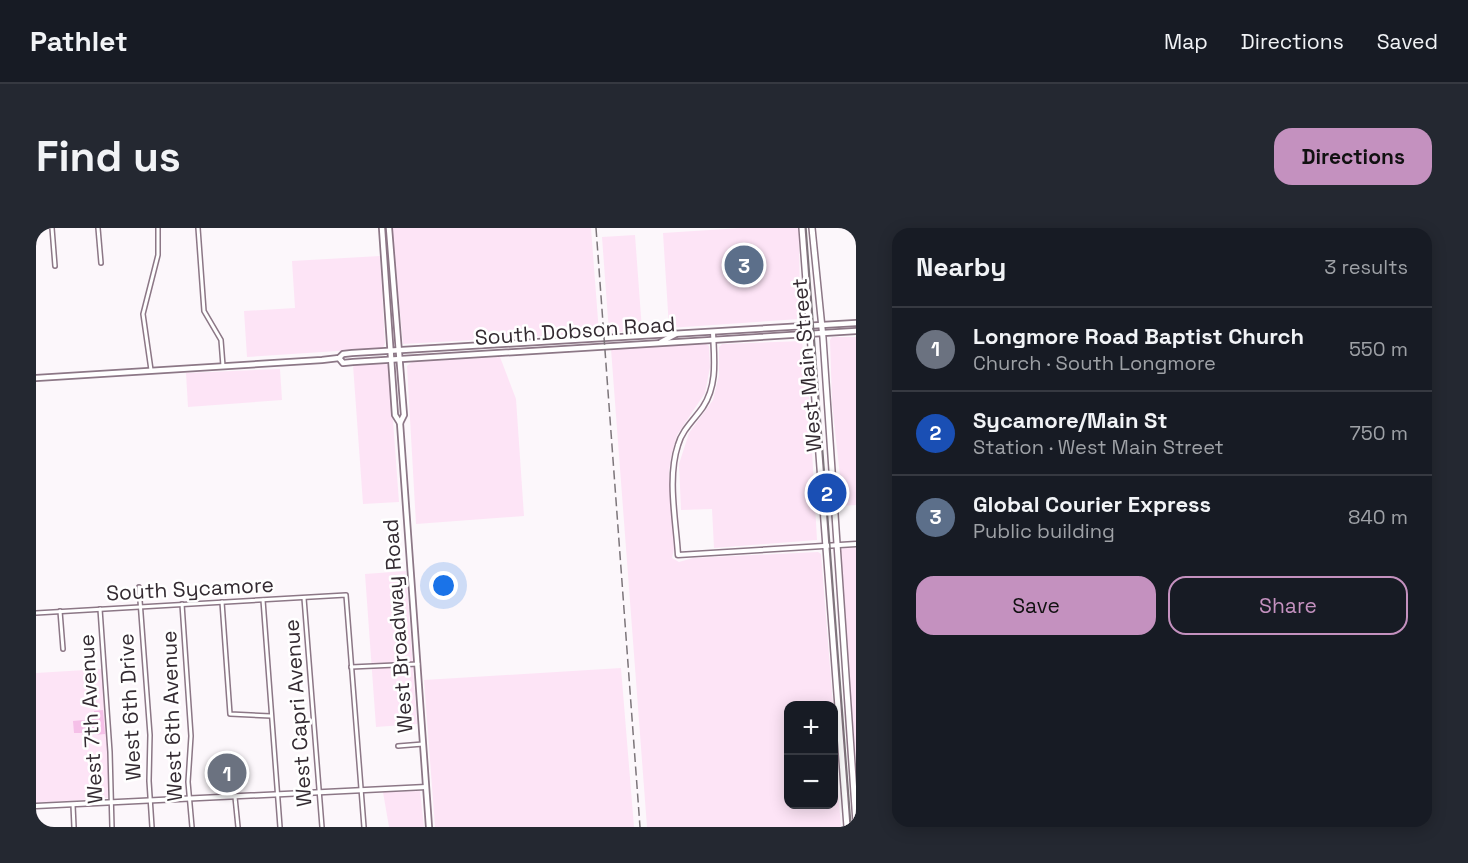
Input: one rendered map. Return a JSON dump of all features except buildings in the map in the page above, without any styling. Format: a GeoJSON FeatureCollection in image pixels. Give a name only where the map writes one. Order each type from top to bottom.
{"type":"FeatureCollection","features":[{"type":"Feature","properties":{"kind":"main road","name":"West Broadway Road"},"geometry":{"type":"LineString","coordinates":[[382,228],[395,415],[400,423],[429,827]]}},
{"type":"Feature","properties":{"kind":"main road","name":"West Broadway Road"},"geometry":{"type":"LineString","coordinates":[[389,228],[404,415],[400,423]]}},
{"type":"Feature","properties":{"kind":"main road","name":"West Main Street"},"geometry":{"type":"LineString","coordinates":[[802,228],[849,767],[856,823]]}},
{"type":"Feature","properties":{"kind":"main road","name":"West Main Street"},"geometry":{"type":"LineString","coordinates":[[812,228],[822,324],[831,546],[849,767],[848,827]]}},
{"type":"Feature","properties":{"kind":"main road","name":"South Dobson Road"},"geometry":{"type":"LineString","coordinates":[[36,378],[339,358],[343,354],[399,350],[856,322]]}},
{"type":"Feature","properties":{"kind":"main road","name":"South Dobson Road"},"geometry":{"type":"LineString","coordinates":[[339,358],[343,363],[856,331]]}},
{"type":"Feature","properties":{"kind":"main road"},"geometry":{"type":"LineString","coordinates":[[661,342],[676,334]]}},
{"type":"Feature","properties":{"kind":"street"},"geometry":{"type":"LineString","coordinates":[[52,228],[55,266]]}},
{"type":"Feature","properties":{"kind":"street"},"geometry":{"type":"LineString","coordinates":[[98,228],[101,263]]}},
{"type":"Feature","properties":{"kind":"street"},"geometry":{"type":"LineString","coordinates":[[152,370],[143,314],[158,255],[158,228]]}},
{"type":"Feature","properties":{"kind":"street"},"geometry":{"type":"LineString","coordinates":[[198,228],[204,311],[221,340],[223,366]]}},
{"type":"Feature","properties":{"kind":"street"},"geometry":{"type":"LineString","coordinates":[[713,332],[715,369],[708,398],[680,439],[674,460],[678,555],[856,544]]}},
{"type":"Feature","properties":{"kind":"street","name":"West 6th Drive"},"geometry":{"type":"LineString","coordinates":[[139,587],[150,735],[152,827]]}},
{"type":"Feature","properties":{"kind":"street","name":"South Sycamore"},"geometry":{"type":"LineString","coordinates":[[36,613],[346,595],[351,667]]}},
{"type":"Feature","properties":{"kind":"street","name":"West Capri Avenue"},"geometry":{"type":"LineString","coordinates":[[304,597],[322,827]]}},
{"type":"Feature","properties":{"kind":"street"},"geometry":{"type":"LineString","coordinates":[[263,600],[280,827]]}},
{"type":"Feature","properties":{"kind":"street"},"geometry":{"type":"LineString","coordinates":[[222,602],[230,714],[272,717]]}},
{"type":"Feature","properties":{"kind":"street","name":"West 6th Avenue"},"geometry":{"type":"LineString","coordinates":[[182,604],[191,736],[189,798],[192,827]]}},
{"type":"Feature","properties":{"kind":"street","name":"West 7th Avenue"},"geometry":{"type":"LineString","coordinates":[[100,609],[110,752],[112,827]]}},
{"type":"Feature","properties":{"kind":"street"},"geometry":{"type":"LineString","coordinates":[[60,611],[63,649]]}},
{"type":"Feature","properties":{"kind":"street"},"geometry":{"type":"LineString","coordinates":[[364,827],[351,667],[417,664]]}},
{"type":"Feature","properties":{"kind":"street"},"geometry":{"type":"LineString","coordinates":[[398,746],[423,744]]}},
{"type":"Feature","properties":{"kind":"street"},"geometry":{"type":"LineString","coordinates":[[36,806],[426,787]]}},
{"type":"Feature","properties":{"kind":"street"},"geometry":{"type":"LineString","coordinates":[[236,797],[238,827]]}},
{"type":"Feature","properties":{"kind":"street"},"geometry":{"type":"LineString","coordinates":[[72,804],[74,827]]}},
{"type":"Feature","properties":{"kind":"shaded area"},"geometry":{"type":"Polygon","coordinates":[[[392,228],[591,228],[599,333],[403,344],[392,228]]]}},
{"type":"Feature","properties":{"kind":"shaded area"},"geometry":{"type":"Polygon","coordinates":[[[741,228],[799,228],[800,319],[669,328],[663,233],[741,228]]]}},
{"type":"Feature","properties":{"kind":"shaded area"},"geometry":{"type":"Polygon","coordinates":[[[635,235],[642,330],[609,333],[602,237],[635,235]]]}},
{"type":"Feature","properties":{"kind":"shaded area"},"geometry":{"type":"Polygon","coordinates":[[[380,256],[385,343],[383,348],[247,357],[244,311],[295,308],[292,261],[380,256]]]}},
{"type":"Feature","properties":{"kind":"shaded area"},"geometry":{"type":"Polygon","coordinates":[[[832,337],[856,337],[856,505],[838,506],[841,485],[832,403],[830,340],[832,337]]]}},
{"type":"Feature","properties":{"kind":"shaded area"},"geometry":{"type":"Polygon","coordinates":[[[802,341],[805,375],[808,379],[817,540],[714,548],[712,509],[681,510],[679,464],[689,433],[713,400],[719,375],[719,347],[722,344],[802,341]]]}},
{"type":"Feature","properties":{"kind":"shaded area"},"geometry":{"type":"Polygon","coordinates":[[[706,344],[709,346],[710,367],[705,393],[677,435],[671,456],[669,473],[674,549],[672,558],[679,562],[693,558],[818,552],[821,554],[833,701],[784,701],[784,809],[838,809],[838,790],[841,827],[647,827],[611,349],[706,344]]]}},
{"type":"Feature","properties":{"kind":"shaded area"},"geometry":{"type":"Polygon","coordinates":[[[500,357],[516,399],[524,516],[416,524],[407,366],[412,362],[500,357]]]}},
{"type":"Feature","properties":{"kind":"shaded area"},"geometry":{"type":"Polygon","coordinates":[[[385,363],[389,366],[399,502],[363,504],[353,365],[385,363]]]}},
{"type":"Feature","properties":{"kind":"shaded area"},"geometry":{"type":"Polygon","coordinates":[[[280,369],[282,400],[188,407],[186,373],[280,369]]]}},
{"type":"Feature","properties":{"kind":"shaded area"},"geometry":{"type":"Polygon","coordinates":[[[843,548],[856,548],[856,763],[840,551],[843,548]]]}},
{"type":"Feature","properties":{"kind":"shaded area"},"geometry":{"type":"Polygon","coordinates":[[[406,571],[417,724],[376,727],[365,574],[406,571]]]}},
{"type":"Feature","properties":{"kind":"shaded area"},"geometry":{"type":"Polygon","coordinates":[[[621,668],[634,827],[435,827],[424,680],[621,668]]]}},
{"type":"Feature","properties":{"kind":"shaded area"},"geometry":{"type":"Polygon","coordinates":[[[102,669],[108,751],[108,798],[36,803],[36,673],[102,669]]]}},
{"type":"Feature","properties":{"kind":"shaded area"},"geometry":{"type":"Polygon","coordinates":[[[103,710],[105,734],[83,736],[82,733],[74,733],[73,721],[94,719],[94,711],[103,710]]]}},
{"type":"Feature","properties":{"kind":"shaded area"},"geometry":{"type":"Polygon","coordinates":[[[420,791],[424,827],[389,827],[383,792],[420,791]]]}},
{"type":"Feature","properties":{"kind":"tram line"},"geometry":{"type":"LineString","coordinates":[[806,228],[851,827]]}},
{"type":"Feature","properties":{"kind":"railway"},"geometry":{"type":"LineString","coordinates":[[596,228],[640,827]]}},
{"type":"Feature","properties":{"kind":"place","name":"Global Courier Express"},"geometry":{"type":"Point","coordinates":[744,265]}},
{"type":"Feature","properties":{"kind":"place","name":"Sycamore/Main St"},"geometry":{"type":"Point","coordinates":[827,493]}},
{"type":"Feature","properties":{"kind":"place","name":"Longmore Road Baptist Church"},"geometry":{"type":"Point","coordinates":[227,773]}}]}
